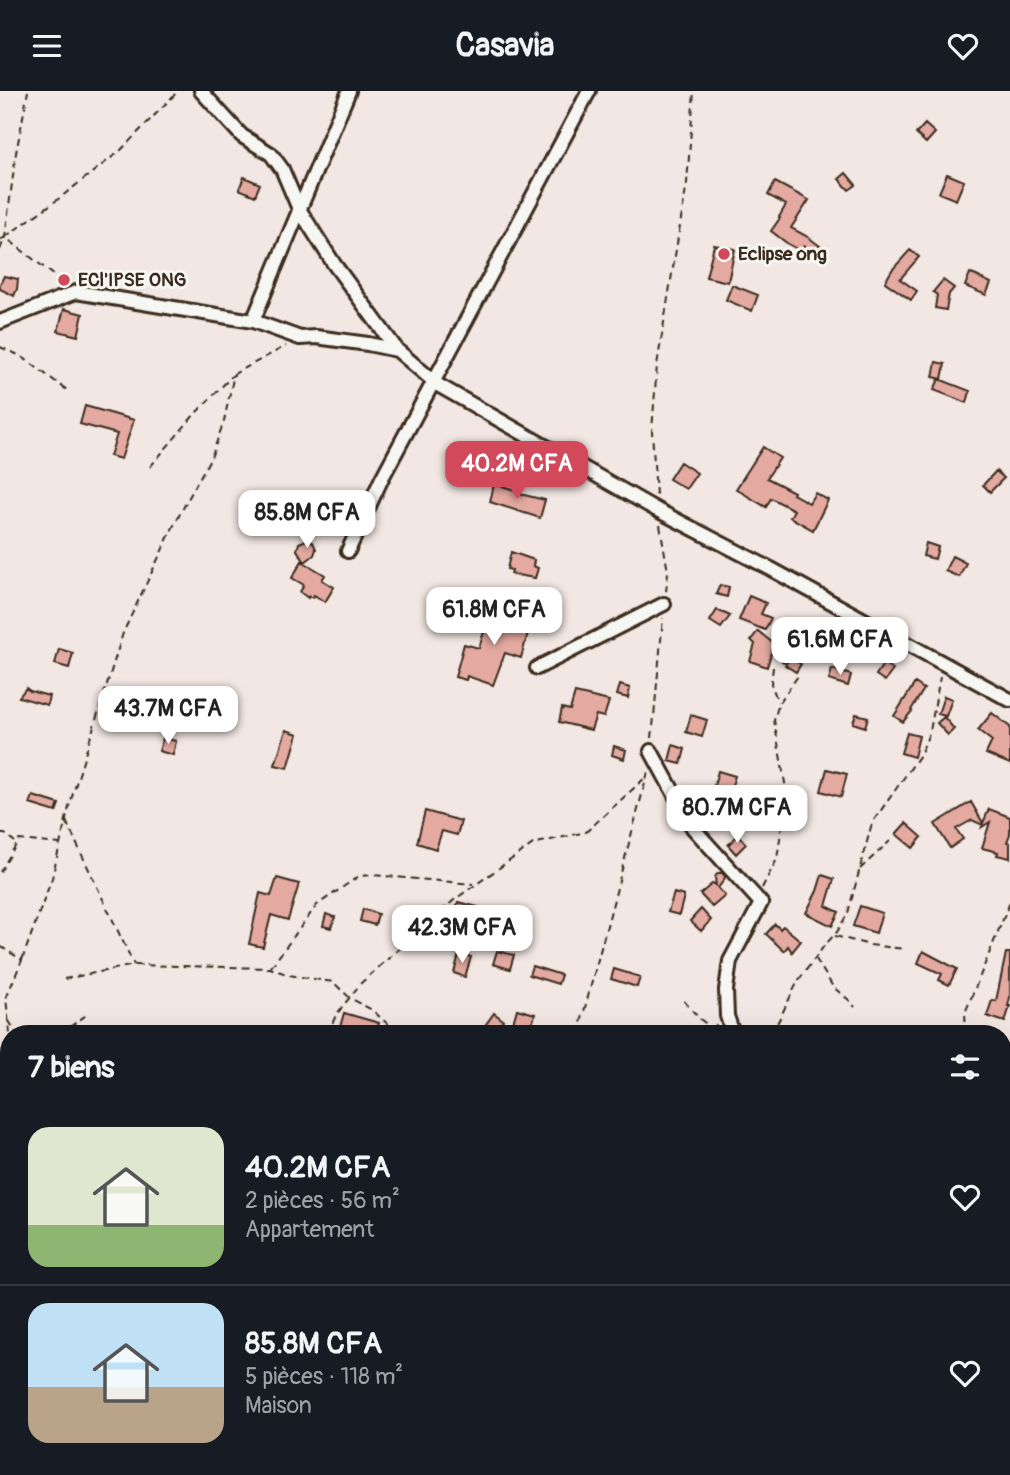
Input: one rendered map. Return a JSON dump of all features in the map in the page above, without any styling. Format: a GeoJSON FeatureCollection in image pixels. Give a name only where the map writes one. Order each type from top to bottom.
{"type":"FeatureCollection","features":[{"type":"Feature","properties":{"kind":"street"},"geometry":{"type":"LineString","coordinates":[[201,91],[242,136],[271,154],[282,169],[299,209],[334,264],[397,350],[434,382],[657,510],[1010,700]]}},
{"type":"Feature","properties":{"kind":"street"},"geometry":{"type":"LineString","coordinates":[[253,321],[349,91]]}},
{"type":"Feature","properties":{"kind":"street"},"geometry":{"type":"LineString","coordinates":[[348,551],[382,478],[589,91]]}},
{"type":"Feature","properties":{"kind":"street"},"geometry":{"type":"LineString","coordinates":[[0,322],[76,292],[253,321],[300,338],[316,337],[397,350]]}},
{"type":"Feature","properties":{"kind":"street"},"geometry":{"type":"LineString","coordinates":[[537,668],[664,604]]}},
{"type":"Feature","properties":{"kind":"street"},"geometry":{"type":"LineString","coordinates":[[650,751],[693,828],[761,903],[730,961],[726,990],[730,1025]]}},
{"type":"Feature","properties":{"kind":"path"},"geometry":{"type":"LineString","coordinates":[[0,250],[5,237],[27,91]]}},
{"type":"Feature","properties":{"kind":"path"},"geometry":{"type":"LineString","coordinates":[[0,240],[120,151],[178,91]]}},
{"type":"Feature","properties":{"kind":"path"},"geometry":{"type":"LineString","coordinates":[[580,1025],[647,776],[668,572],[657,510],[652,431],[657,365],[687,183],[694,91]]}},
{"type":"Feature","properties":{"kind":"path"},"geometry":{"type":"LineString","coordinates":[[5,237],[76,292]]}},
{"type":"Feature","properties":{"kind":"path"},"geometry":{"type":"LineString","coordinates":[[150,467],[195,414],[234,374],[300,338]]}},
{"type":"Feature","properties":{"kind":"path"},"geometry":{"type":"LineString","coordinates":[[0,347],[21,356],[67,390]]}},
{"type":"Feature","properties":{"kind":"path"},"geometry":{"type":"LineString","coordinates":[[9,1025],[6,998],[52,878],[73,792],[122,633],[175,523],[212,455],[224,421],[234,374]]}},
{"type":"Feature","properties":{"kind":"path"},"geometry":{"type":"LineString","coordinates":[[776,1025],[798,981],[834,936],[848,913],[872,823],[920,755],[930,731],[942,663]]}},
{"type":"Feature","properties":{"kind":"path"},"geometry":{"type":"LineString","coordinates":[[773,667],[771,684],[779,703]]}},
{"type":"Feature","properties":{"kind":"path"},"geometry":{"type":"LineString","coordinates":[[757,899],[778,859],[781,840],[785,783],[774,720],[779,703],[800,673]]}},
{"type":"Feature","properties":{"kind":"path"},"geometry":{"type":"LineString","coordinates":[[332,1025],[361,983],[454,900],[533,844],[586,832],[647,776]]}},
{"type":"Feature","properties":{"kind":"path"},"geometry":{"type":"LineString","coordinates":[[66,820],[135,965]]}},
{"type":"Feature","properties":{"kind":"path"},"geometry":{"type":"LineString","coordinates":[[0,834],[5,834],[16,843]]}},
{"type":"Feature","properties":{"kind":"path"},"geometry":{"type":"LineString","coordinates":[[0,872],[19,840],[60,844]]}},
{"type":"Feature","properties":{"kind":"path"},"geometry":{"type":"LineString","coordinates":[[859,870],[890,841]]}},
{"type":"Feature","properties":{"kind":"path"},"geometry":{"type":"LineString","coordinates":[[270,968],[317,905],[359,876],[476,885]]}},
{"type":"Feature","properties":{"kind":"path"},"geometry":{"type":"LineString","coordinates":[[966,1025],[965,1013],[1010,902]]}},
{"type":"Feature","properties":{"kind":"path"},"geometry":{"type":"LineString","coordinates":[[834,936],[870,945],[905,949]]}},
{"type":"Feature","properties":{"kind":"path"},"geometry":{"type":"LineString","coordinates":[[0,946],[22,960]]}},
{"type":"Feature","properties":{"kind":"path"},"geometry":{"type":"LineString","coordinates":[[816,958],[833,987],[855,1007]]}},
{"type":"Feature","properties":{"kind":"path"},"geometry":{"type":"LineString","coordinates":[[64,979],[135,965],[270,968],[289,975],[333,982],[350,998],[372,1010],[389,1025]]}},
{"type":"Feature","properties":{"kind":"path"},"geometry":{"type":"LineString","coordinates":[[0,998],[6,998]]}},
{"type":"Feature","properties":{"kind":"path"},"geometry":{"type":"LineString","coordinates":[[684,1001],[707,1025]]}},
{"type":"Feature","properties":{"kind":"path"},"geometry":{"type":"LineString","coordinates":[[72,1025],[89,1013]]}},
{"type":"Feature","properties":{"kind":"path"},"geometry":{"type":"LineString","coordinates":[[9,1020],[12,1025]]}},
{"type":"Feature","properties":{"kind":"building"},"geometry":{"type":"Polygon","coordinates":[[[925,124],[935,133],[926,143],[916,134],[925,124]]]}},
{"type":"Feature","properties":{"kind":"building"},"geometry":{"type":"Polygon","coordinates":[[[846,173],[856,185],[849,190],[839,179],[846,173]]]}},
{"type":"Feature","properties":{"kind":"building"},"geometry":{"type":"Polygon","coordinates":[[[947,174],[964,181],[956,200],[939,193],[947,174]]]}},
{"type":"Feature","properties":{"kind":"building"},"geometry":{"type":"Polygon","coordinates":[[[244,177],[260,184],[255,196],[239,189],[244,177]]]}},
{"type":"Feature","properties":{"kind":"building"},"geometry":{"type":"Polygon","coordinates":[[[775,182],[809,200],[791,228],[820,246],[815,254],[804,246],[801,251],[771,231],[786,205],[768,195],[775,182]]]}},
{"type":"Feature","properties":{"kind":"building"},"geometry":{"type":"Polygon","coordinates":[[[714,245],[735,249],[728,282],[706,277],[714,245]]]}},
{"type":"Feature","properties":{"kind":"building"},"geometry":{"type":"Polygon","coordinates":[[[910,250],[919,257],[900,279],[917,291],[911,300],[885,282],[910,250]]]}},
{"type":"Feature","properties":{"kind":"building"},"geometry":{"type":"Polygon","coordinates":[[[970,273],[991,283],[986,295],[965,286],[970,273]]]}},
{"type":"Feature","properties":{"kind":"building"},"geometry":{"type":"Polygon","coordinates":[[[4,276],[18,279],[14,296],[0,289],[4,276]]]}},
{"type":"Feature","properties":{"kind":"building"},"geometry":{"type":"Polygon","coordinates":[[[943,280],[954,288],[949,294],[946,310],[935,308],[937,295],[933,292],[943,280]]]}},
{"type":"Feature","properties":{"kind":"building"},"geometry":{"type":"Polygon","coordinates":[[[732,285],[758,295],[752,311],[726,300],[732,285]]]}},
{"type":"Feature","properties":{"kind":"building"},"geometry":{"type":"Polygon","coordinates":[[[64,309],[83,314],[78,336],[58,331],[64,309]]]}},
{"type":"Feature","properties":{"kind":"building"},"geometry":{"type":"Polygon","coordinates":[[[936,362],[945,364],[942,379],[933,377],[936,362]]]}},
{"type":"Feature","properties":{"kind":"building"},"geometry":{"type":"Polygon","coordinates":[[[939,379],[970,391],[967,403],[934,390],[939,379]]]}},
{"type":"Feature","properties":{"kind":"building"},"geometry":{"type":"Polygon","coordinates":[[[85,406],[134,420],[121,459],[110,456],[117,434],[80,424],[85,406]]]}},
{"type":"Feature","properties":{"kind":"building"},"geometry":{"type":"Polygon","coordinates":[[[763,447],[780,458],[767,478],[809,503],[815,493],[828,500],[813,530],[790,517],[794,510],[771,498],[766,507],[736,489],[763,447]]]}},
{"type":"Feature","properties":{"kind":"building"},"geometry":{"type":"Polygon","coordinates":[[[680,462],[697,473],[686,489],[669,479],[680,462]]]}},
{"type":"Feature","properties":{"kind":"building"},"geometry":{"type":"Polygon","coordinates":[[[996,471],[1004,478],[990,492],[983,485],[996,471]]]}},
{"type":"Feature","properties":{"kind":"building"},"geometry":{"type":"Polygon","coordinates":[[[494,484],[545,500],[540,518],[490,502],[494,484]]]}},
{"type":"Feature","properties":{"kind":"building"},"geometry":{"type":"Polygon","coordinates":[[[306,540],[313,542],[316,549],[314,555],[305,562],[297,550],[299,543],[306,540]]]}},
{"type":"Feature","properties":{"kind":"building"},"geometry":{"type":"Polygon","coordinates":[[[926,543],[938,547],[935,559],[923,556],[926,543]]]}},
{"type":"Feature","properties":{"kind":"building"},"geometry":{"type":"Polygon","coordinates":[[[511,552],[534,560],[533,566],[538,568],[535,578],[511,574],[512,570],[507,569],[511,552]]]}},
{"type":"Feature","properties":{"kind":"building"},"geometry":{"type":"Polygon","coordinates":[[[952,556],[966,563],[959,577],[945,571],[952,556]]]}},
{"type":"Feature","properties":{"kind":"building"},"geometry":{"type":"Polygon","coordinates":[[[302,561],[325,575],[322,580],[334,587],[325,602],[314,595],[313,598],[308,598],[300,592],[304,585],[292,578],[302,561]]]}},
{"type":"Feature","properties":{"kind":"building"},"geometry":{"type":"Polygon","coordinates":[[[720,585],[729,587],[727,597],[716,594],[720,585]]]}},
{"type":"Feature","properties":{"kind":"building"},"geometry":{"type":"Polygon","coordinates":[[[749,596],[766,603],[761,614],[771,618],[765,630],[739,620],[749,596]]]}},
{"type":"Feature","properties":{"kind":"building"},"geometry":{"type":"Polygon","coordinates":[[[491,609],[531,622],[521,658],[505,653],[493,685],[467,676],[466,680],[455,677],[464,644],[479,648],[491,609]]]}},
{"type":"Feature","properties":{"kind":"building"},"geometry":{"type":"Polygon","coordinates":[[[717,610],[730,616],[721,628],[710,621],[717,610]]]}},
{"type":"Feature","properties":{"kind":"building"},"geometry":{"type":"Polygon","coordinates":[[[793,619],[818,626],[813,644],[798,640],[784,662],[784,651],[777,647],[782,639],[787,642],[793,619]]]}},
{"type":"Feature","properties":{"kind":"building"},"geometry":{"type":"Polygon","coordinates":[[[758,631],[774,644],[767,667],[750,661],[755,644],[751,640],[758,631]]]}},
{"type":"Feature","properties":{"kind":"building"},"geometry":{"type":"Polygon","coordinates":[[[59,649],[73,653],[69,668],[55,664],[59,649]]]}},
{"type":"Feature","properties":{"kind":"building"},"geometry":{"type":"Polygon","coordinates":[[[790,658],[801,664],[796,672],[785,665],[790,658]]]}},
{"type":"Feature","properties":{"kind":"building"},"geometry":{"type":"Polygon","coordinates":[[[884,663],[893,670],[885,681],[876,675],[884,663]]]}},
{"type":"Feature","properties":{"kind":"building"},"geometry":{"type":"Polygon","coordinates":[[[832,669],[851,675],[848,686],[829,680],[832,669]]]}},
{"type":"Feature","properties":{"kind":"building"},"geometry":{"type":"Polygon","coordinates":[[[915,683],[924,689],[903,722],[894,716],[915,683]]]}},
{"type":"Feature","properties":{"kind":"building"},"geometry":{"type":"Polygon","coordinates":[[[620,685],[630,688],[628,698],[617,695],[620,685]]]}},
{"type":"Feature","properties":{"kind":"building"},"geometry":{"type":"Polygon","coordinates":[[[26,688],[49,696],[47,705],[19,697],[26,688]]]}},
{"type":"Feature","properties":{"kind":"building"},"geometry":{"type":"Polygon","coordinates":[[[575,693],[609,701],[604,717],[596,715],[591,730],[559,722],[562,708],[570,710],[575,693]]]}},
{"type":"Feature","properties":{"kind":"building"},"geometry":{"type":"Polygon","coordinates":[[[944,696],[952,699],[946,716],[938,714],[944,696]]]}},
{"type":"Feature","properties":{"kind":"building"},"geometry":{"type":"Polygon","coordinates":[[[992,713],[1010,727],[1010,764],[986,754],[992,741],[978,730],[992,713]]]}},
{"type":"Feature","properties":{"kind":"building"},"geometry":{"type":"Polygon","coordinates":[[[856,714],[868,717],[865,727],[853,723],[856,714]]]}},
{"type":"Feature","properties":{"kind":"building"},"geometry":{"type":"Polygon","coordinates":[[[691,715],[707,720],[702,737],[686,732],[691,715]]]}},
{"type":"Feature","properties":{"kind":"building"},"geometry":{"type":"Polygon","coordinates":[[[944,717],[954,729],[948,735],[937,723],[944,717]]]}},
{"type":"Feature","properties":{"kind":"building"},"geometry":{"type":"Polygon","coordinates":[[[286,730],[298,734],[288,768],[275,765],[286,730]]]}},
{"type":"Feature","properties":{"kind":"building"},"geometry":{"type":"Polygon","coordinates":[[[907,733],[919,736],[914,757],[901,753],[907,733]]]}},
{"type":"Feature","properties":{"kind":"building"},"geometry":{"type":"Polygon","coordinates":[[[163,738],[176,741],[173,755],[159,751],[163,738]]]}},
{"type":"Feature","properties":{"kind":"building"},"geometry":{"type":"Polygon","coordinates":[[[673,745],[685,749],[681,764],[669,761],[673,745]]]}},
{"type":"Feature","properties":{"kind":"building"},"geometry":{"type":"Polygon","coordinates":[[[614,746],[626,750],[624,759],[612,755],[614,746]]]}},
{"type":"Feature","properties":{"kind":"building"},"geometry":{"type":"Polygon","coordinates":[[[827,769],[847,774],[841,797],[821,791],[827,769]]]}},
{"type":"Feature","properties":{"kind":"building"},"geometry":{"type":"Polygon","coordinates":[[[718,771],[735,776],[729,795],[713,790],[718,771]]]}},
{"type":"Feature","properties":{"kind":"building"},"geometry":{"type":"Polygon","coordinates":[[[33,796],[59,804],[56,812],[30,804],[33,796]]]}},
{"type":"Feature","properties":{"kind":"building"},"geometry":{"type":"Polygon","coordinates":[[[971,802],[983,823],[989,809],[1010,817],[1007,842],[1010,843],[1010,858],[982,848],[990,822],[982,827],[983,825],[972,820],[956,829],[963,839],[950,848],[935,824],[971,802]]]}},
{"type":"Feature","properties":{"kind":"building"},"geometry":{"type":"Polygon","coordinates":[[[425,811],[461,821],[457,835],[442,831],[436,849],[417,843],[425,811]]]}},
{"type":"Feature","properties":{"kind":"building"},"geometry":{"type":"Polygon","coordinates":[[[906,823],[922,837],[913,848],[896,834],[906,823]]]}},
{"type":"Feature","properties":{"kind":"building"},"geometry":{"type":"Polygon","coordinates":[[[738,835],[746,844],[736,854],[728,845],[738,835]]]}},
{"type":"Feature","properties":{"kind":"building"},"geometry":{"type":"Polygon","coordinates":[[[718,873],[725,876],[718,888],[725,896],[712,907],[700,894],[713,883],[716,886],[715,877],[718,873]]]}},
{"type":"Feature","properties":{"kind":"building"},"geometry":{"type":"Polygon","coordinates":[[[822,875],[834,879],[826,906],[839,912],[832,926],[806,913],[822,875]]]}},
{"type":"Feature","properties":{"kind":"building"},"geometry":{"type":"Polygon","coordinates":[[[277,878],[299,884],[288,920],[271,915],[263,947],[249,944],[260,893],[271,896],[277,878]]]}},
{"type":"Feature","properties":{"kind":"building"},"geometry":{"type":"Polygon","coordinates":[[[674,893],[684,896],[679,915],[668,912],[674,893]]]}},
{"type":"Feature","properties":{"kind":"building"},"geometry":{"type":"Polygon","coordinates":[[[458,902],[478,907],[475,918],[455,913],[458,902]]]}},
{"type":"Feature","properties":{"kind":"building"},"geometry":{"type":"Polygon","coordinates":[[[860,906],[882,913],[876,933],[853,926],[860,906]]]}},
{"type":"Feature","properties":{"kind":"building"},"geometry":{"type":"Polygon","coordinates":[[[363,909],[378,914],[375,925],[360,921],[363,909]]]}},
{"type":"Feature","properties":{"kind":"building"},"geometry":{"type":"Polygon","coordinates":[[[701,909],[711,920],[701,931],[690,921],[701,909]]]}},
{"type":"Feature","properties":{"kind":"building"},"geometry":{"type":"Polygon","coordinates":[[[326,914],[335,917],[331,928],[323,926],[326,914]]]}},
{"type":"Feature","properties":{"kind":"building"},"geometry":{"type":"Polygon","coordinates":[[[402,915],[415,918],[409,939],[396,936],[402,915]]]}},
{"type":"Feature","properties":{"kind":"building"},"geometry":{"type":"Polygon","coordinates":[[[775,924],[780,929],[783,926],[801,941],[792,952],[788,946],[784,951],[766,934],[775,924]]]}},
{"type":"Feature","properties":{"kind":"building"},"geometry":{"type":"Polygon","coordinates":[[[497,951],[514,955],[510,969],[493,964],[497,951]]]}},
{"type":"Feature","properties":{"kind":"building"},"geometry":{"type":"Polygon","coordinates":[[[923,951],[957,969],[949,985],[939,980],[942,974],[918,963],[923,951]]]}},
{"type":"Feature","properties":{"kind":"building"},"geometry":{"type":"Polygon","coordinates":[[[1006,953],[1010,953],[1010,1006],[1005,1022],[987,1016],[992,1000],[996,1001],[1006,953]]]}},
{"type":"Feature","properties":{"kind":"building"},"geometry":{"type":"Polygon","coordinates":[[[459,954],[471,957],[465,977],[454,973],[459,954]]]}},
{"type":"Feature","properties":{"kind":"building"},"geometry":{"type":"Polygon","coordinates":[[[532,966],[561,975],[558,984],[529,975],[532,966]]]}},
{"type":"Feature","properties":{"kind":"building"},"geometry":{"type":"Polygon","coordinates":[[[614,969],[640,977],[637,987],[611,979],[614,969]]]}},
{"type":"Feature","properties":{"kind":"building"},"geometry":{"type":"Polygon","coordinates":[[[517,1009],[535,1014],[532,1025],[513,1023],[517,1009]]]}},
{"type":"Feature","properties":{"kind":"building"},"geometry":{"type":"Polygon","coordinates":[[[344,1013],[379,1023],[378,1025],[341,1025],[344,1013]]]}},
{"type":"Feature","properties":{"kind":"building"},"geometry":{"type":"Polygon","coordinates":[[[494,1013],[503,1020],[499,1025],[485,1025],[494,1013]]]}},
{"type":"Feature","properties":{"kind":"place","name":"Eclipse ong"},"geometry":{"type":"Point","coordinates":[724,254]}},
{"type":"Feature","properties":{"kind":"place","name":"ECl'IPSE ONG"},"geometry":{"type":"Point","coordinates":[64,280]}}]}
